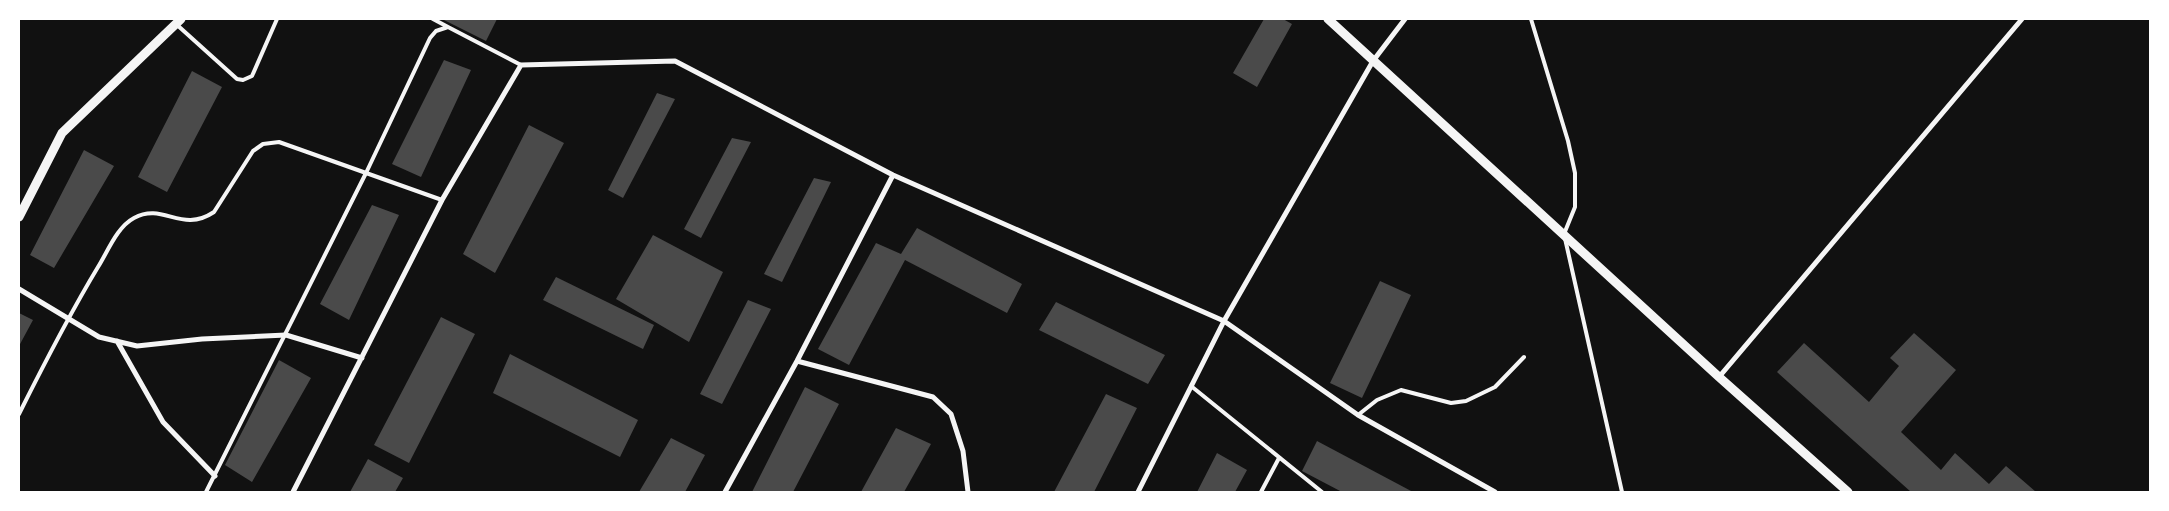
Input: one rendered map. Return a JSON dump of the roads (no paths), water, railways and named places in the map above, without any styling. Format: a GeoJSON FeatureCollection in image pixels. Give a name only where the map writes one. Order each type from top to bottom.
{"type":"FeatureCollection","features":[{"type":"Feature","properties":{"kind":"street"},"geometry":{"type":"LineString","coordinates":[[1328,19],[1719,377],[1848,492]]}},
{"type":"Feature","properties":{"kind":"street"},"geometry":{"type":"LineString","coordinates":[[1138,492],[1224,321],[1373,60],[1405,19]]}},
{"type":"Feature","properties":{"kind":"street"},"geometry":{"type":"LineString","coordinates":[[1719,377],[2022,19]]}},
{"type":"Feature","properties":{"kind":"street"},"geometry":{"type":"LineString","coordinates":[[19,217],[62,133],[178,21]]}},
{"type":"Feature","properties":{"kind":"street"},"geometry":{"type":"LineString","coordinates":[[293,492],[442,200],[521,65],[675,61],[893,175],[1224,321],[1358,415],[1495,492]]}},
{"type":"Feature","properties":{"kind":"street"},"geometry":{"type":"LineString","coordinates":[[725,492],[797,361],[893,175]]}},
{"type":"Feature","properties":{"kind":"street"},"geometry":{"type":"LineString","coordinates":[[19,289],[98,337],[137,346],[202,339],[286,335],[362,358]]}},
{"type":"Feature","properties":{"kind":"street"},"geometry":{"type":"LineString","coordinates":[[116,341],[163,422],[214,476]]}},
{"type":"Feature","properties":{"kind":"street"},"geometry":{"type":"LineString","coordinates":[[797,361],[933,397],[951,414],[963,451],[968,492]]}},
{"type":"Feature","properties":{"kind":"lane"},"geometry":{"type":"LineString","coordinates":[[178,21],[236,79],[243,80],[252,76],[276,19]]}},
{"type":"Feature","properties":{"kind":"lane"},"geometry":{"type":"LineString","coordinates":[[433,19],[521,65]]}},
{"type":"Feature","properties":{"kind":"lane"},"geometry":{"type":"LineString","coordinates":[[1531,19],[1568,141],[1574,173],[1575,207],[1564,234],[1622,492]]}},
{"type":"Feature","properties":{"kind":"lane"},"geometry":{"type":"LineString","coordinates":[[206,492],[366,173],[430,38],[436,31],[448,27]]}},
{"type":"Feature","properties":{"kind":"lane"},"geometry":{"type":"LineString","coordinates":[[19,414],[68,318],[120,229],[134,218],[154,212],[191,222],[204,219],[214,212],[253,151],[263,144],[279,142],[442,200]]}},
{"type":"Feature","properties":{"kind":"lane"},"geometry":{"type":"LineString","coordinates":[[1358,415],[1377,400],[1401,390],[1451,403],[1466,401],[1495,388],[1524,357]]}},
{"type":"Feature","properties":{"kind":"lane"},"geometry":{"type":"LineString","coordinates":[[1191,386],[1322,492]]}},
{"type":"Feature","properties":{"kind":"lane"},"geometry":{"type":"LineString","coordinates":[[1262,492],[1279,458]]}}]}
